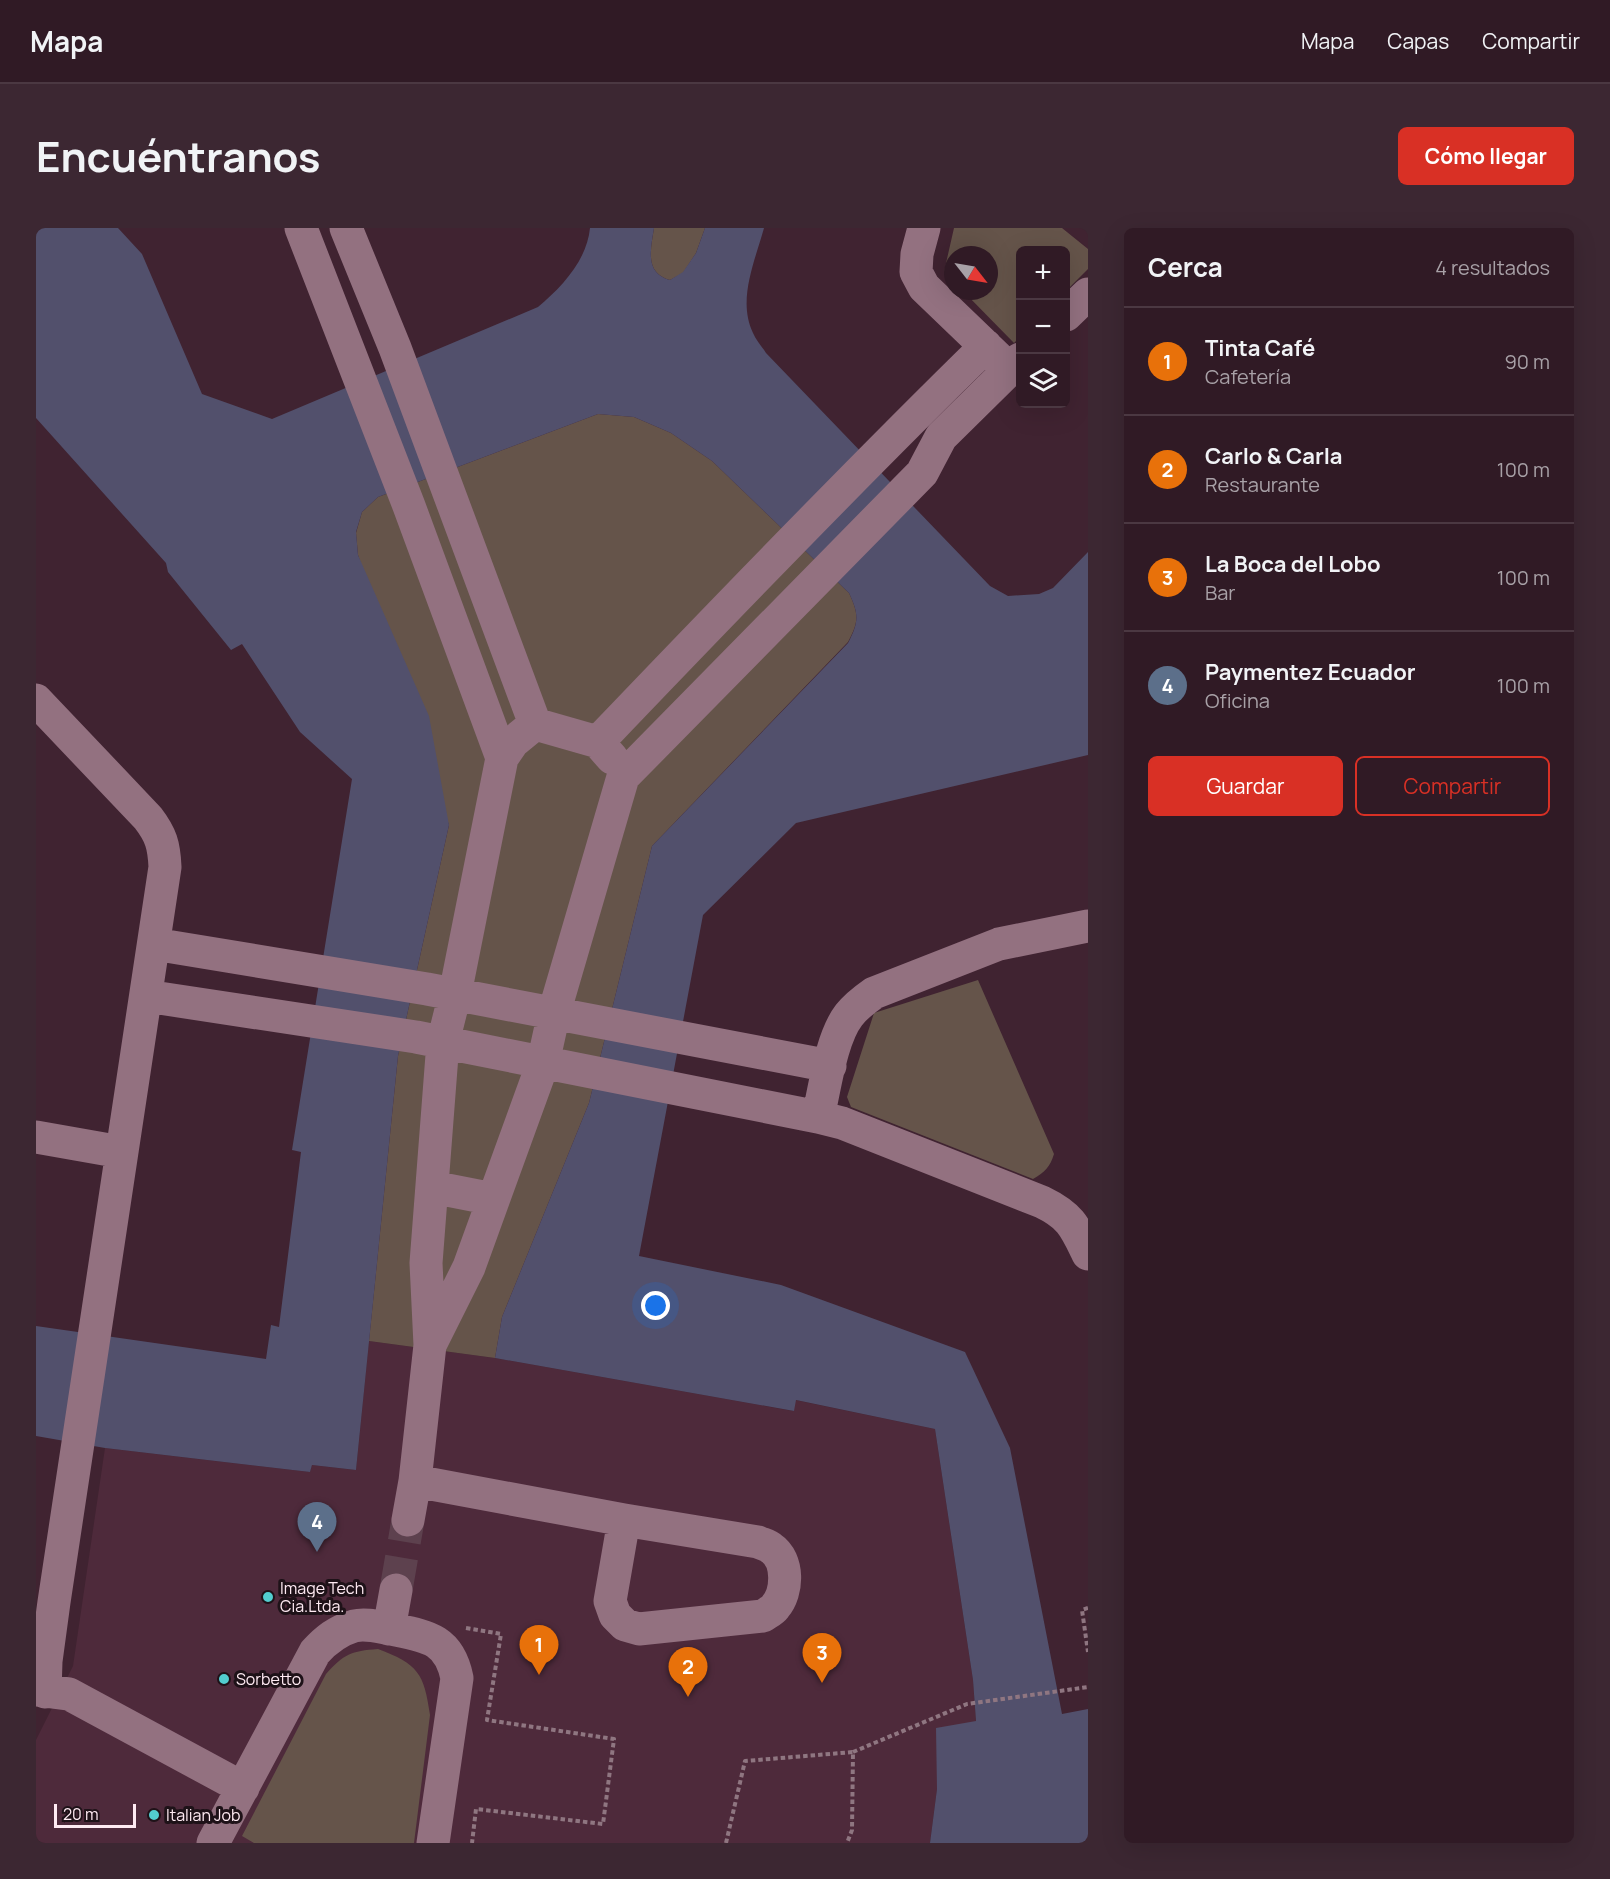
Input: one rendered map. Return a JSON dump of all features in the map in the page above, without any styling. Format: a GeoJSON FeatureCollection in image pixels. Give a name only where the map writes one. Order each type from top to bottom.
{"type":"FeatureCollection","features":[{"type":"Feature","properties":{"kind":"street"},"geometry":{"type":"LineString","coordinates":[[346,228],[395,348],[535,724]]}},
{"type":"Feature","properties":{"kind":"street"},"geometry":{"type":"LineString","coordinates":[[430,1345],[469,1267],[543,1063],[554,1013],[623,777],[922,472],[941,437],[1015,364],[986,346],[924,287],[916,272],[917,254],[924,228]]}},
{"type":"Feature","properties":{"kind":"street"},"geometry":{"type":"LineString","coordinates":[[313,232],[354,363],[502,758]]}},
{"type":"Feature","properties":{"kind":"street"},"geometry":{"type":"LineString","coordinates":[[1070,310],[1088,294]]}},
{"type":"Feature","properties":{"kind":"street"},"geometry":{"type":"LineString","coordinates":[[598,742],[782,550],[986,346]]}},
{"type":"Feature","properties":{"kind":"street"},"geometry":{"type":"LineString","coordinates":[[36,700],[159,832],[164,848],[165,867],[77,1451],[45,1601],[46,1661],[41,1691],[69,1694],[243,1788]]}},
{"type":"Feature","properties":{"kind":"street"},"geometry":{"type":"LineString","coordinates":[[535,724],[598,742],[619,766],[623,777]]}},
{"type":"Feature","properties":{"kind":"street"},"geometry":{"type":"LineString","coordinates":[[408,1520],[416,1480],[430,1345],[426,1263],[432,1186],[429,1039],[502,758],[513,741],[535,724]]}},
{"type":"Feature","properties":{"kind":"street"},"geometry":{"type":"LineString","coordinates":[[818,1117],[838,1036],[848,1016],[874,993],[999,944],[1088,926]]}},
{"type":"Feature","properties":{"kind":"street"},"geometry":{"type":"LineString","coordinates":[[154,944],[441,992],[830,1066]]}},
{"type":"Feature","properties":{"kind":"street"},"geometry":{"type":"LineString","coordinates":[[146,996],[429,1039],[842,1123],[1058,1210],[1072,1222],[1088,1254]]}},
{"type":"Feature","properties":{"kind":"street"},"geometry":{"type":"LineString","coordinates":[[36,1137],[121,1152]]}},
{"type":"Feature","properties":{"kind":"street"},"geometry":{"type":"LineString","coordinates":[[432,1186],[493,1199]]}},
{"type":"Feature","properties":{"kind":"street"},"geometry":{"type":"LineString","coordinates":[[416,1480],[624,1520],[758,1542],[772,1548],[782,1561],[785,1579],[783,1593],[775,1607],[763,1616],[639,1629],[624,1625],[615,1615],[610,1601],[624,1520]]}},
{"type":"Feature","properties":{"kind":"street"},"geometry":{"type":"LineString","coordinates":[[389,1629],[396,1590]]}},
{"type":"Feature","properties":{"kind":"street"},"geometry":{"type":"LineString","coordinates":[[213,1843],[306,1668],[321,1645],[342,1630],[357,1625],[369,1625],[423,1636],[438,1643],[454,1662],[457,1678],[433,1843]]}},
{"type":"Feature","properties":{"kind":"path"},"geometry":{"type":"LineString","coordinates":[[1088,1608],[1082,1610],[1088,1652]]}},
{"type":"Feature","properties":{"kind":"path"},"geometry":{"type":"LineString","coordinates":[[457,1626],[501,1634],[487,1720],[614,1739],[603,1824],[476,1809],[472,1843]]}},
{"type":"Feature","properties":{"kind":"path"},"geometry":{"type":"LineString","coordinates":[[726,1843],[745,1761],[853,1752],[967,1704],[1088,1687]]}},
{"type":"Feature","properties":{"kind":"path"},"geometry":{"type":"LineString","coordinates":[[847,1843],[852,1830],[853,1752]]}},
{"type":"Feature","properties":{"kind":"shaded area"},"geometry":{"type":"Polygon","coordinates":[[[36,228],[118,228],[142,254],[202,394],[272,419],[538,307],[556,291],[579,262],[590,228],[654,228],[651,251],[653,266],[662,277],[670,280],[683,272],[696,253],[705,228],[764,228],[752,267],[747,294],[749,320],[756,338],[766,353],[990,586],[1008,596],[1039,594],[1053,588],[1088,552],[1088,755],[796,823],[703,915],[639,1256],[781,1285],[965,1352],[1010,1448],[1062,1714],[1088,1709],[1088,1843],[930,1843],[937,1789],[936,1728],[976,1721],[973,1680],[935,1429],[796,1400],[794,1411],[495,1358],[502,1317],[589,1103],[652,846],[848,643],[856,623],[855,607],[849,593],[712,461],[671,433],[634,417],[598,414],[378,497],[362,512],[356,532],[358,555],[429,716],[449,825],[398,1056],[356,1470],[312,1465],[310,1472],[105,1448],[36,1436],[36,1326],[266,1359],[271,1325],[279,1327],[301,1152],[292,1150],[352,779],[300,732],[242,644],[231,650],[168,572],[166,563],[36,418],[36,228]]]}},
{"type":"Feature","properties":{"kind":"shaded area"},"geometry":{"type":"Polygon","coordinates":[[[654,228],[705,228],[696,253],[683,273],[670,280],[662,277],[653,266],[651,251],[654,228]]]}},
{"type":"Feature","properties":{"kind":"shaded area"},"geometry":{"type":"Polygon","coordinates":[[[954,228],[1062,228],[1088,249],[1088,269],[1070,287],[1070,246],[1016,246],[1016,341],[1014,343],[972,300],[998,300],[998,246],[950,246],[954,228]]]}},
{"type":"Feature","properties":{"kind":"shaded area"},"geometry":{"type":"Polygon","coordinates":[[[598,414],[634,417],[671,433],[712,461],[849,593],[855,607],[856,623],[848,642],[652,846],[589,1103],[502,1317],[495,1358],[369,1341],[398,1056],[449,825],[358,555],[356,533],[362,512],[378,497],[598,414]]]}},
{"type":"Feature","properties":{"kind":"shaded area"},"geometry":{"type":"Polygon","coordinates":[[[978,980],[1054,1154],[1046,1169],[1033,1179],[851,1107],[847,1097],[874,1013],[978,980]]]}},
{"type":"Feature","properties":{"kind":"shaded area"},"geometry":{"type":"Polygon","coordinates":[[[369,1341],[495,1358],[793,1411],[795,1400],[935,1429],[973,1680],[976,1721],[937,1789],[930,1843],[36,1843],[36,1740],[73,1666],[105,1448],[310,1472],[312,1465],[356,1470],[369,1341]]]}},
{"type":"Feature","properties":{"kind":"shaded area"},"geometry":{"type":"Polygon","coordinates":[[[378,1649],[402,1660],[417,1672],[428,1701],[430,1715],[414,1843],[254,1843],[242,1836],[326,1674],[349,1655],[378,1649]]]}},
{"type":"Feature","properties":{"kind":"tunnel"},"geometry":{"type":"LineString","coordinates":[[396,1590],[408,1520]]}},
{"type":"Feature","properties":{"kind":"place","name":"Paymentez Ecuador"},"geometry":{"type":"Point","coordinates":[317,1552]}},
{"type":"Feature","properties":{"kind":"place","name":"Image Tech Cia.Ltda."},"geometry":{"type":"Point","coordinates":[268,1597]}},
{"type":"Feature","properties":{"kind":"place","name":"Tinta Café"},"geometry":{"type":"Point","coordinates":[539,1675]}},
{"type":"Feature","properties":{"kind":"place","name":"Sorbetto"},"geometry":{"type":"Point","coordinates":[224,1679]}},
{"type":"Feature","properties":{"kind":"place","name":"La Boca del Lobo"},"geometry":{"type":"Point","coordinates":[822,1683]}},
{"type":"Feature","properties":{"kind":"place","name":"Carlo & Carla"},"geometry":{"type":"Point","coordinates":[688,1697]}},
{"type":"Feature","properties":{"kind":"place","name":"Italian Job"},"geometry":{"type":"Point","coordinates":[154,1815]}}]}
